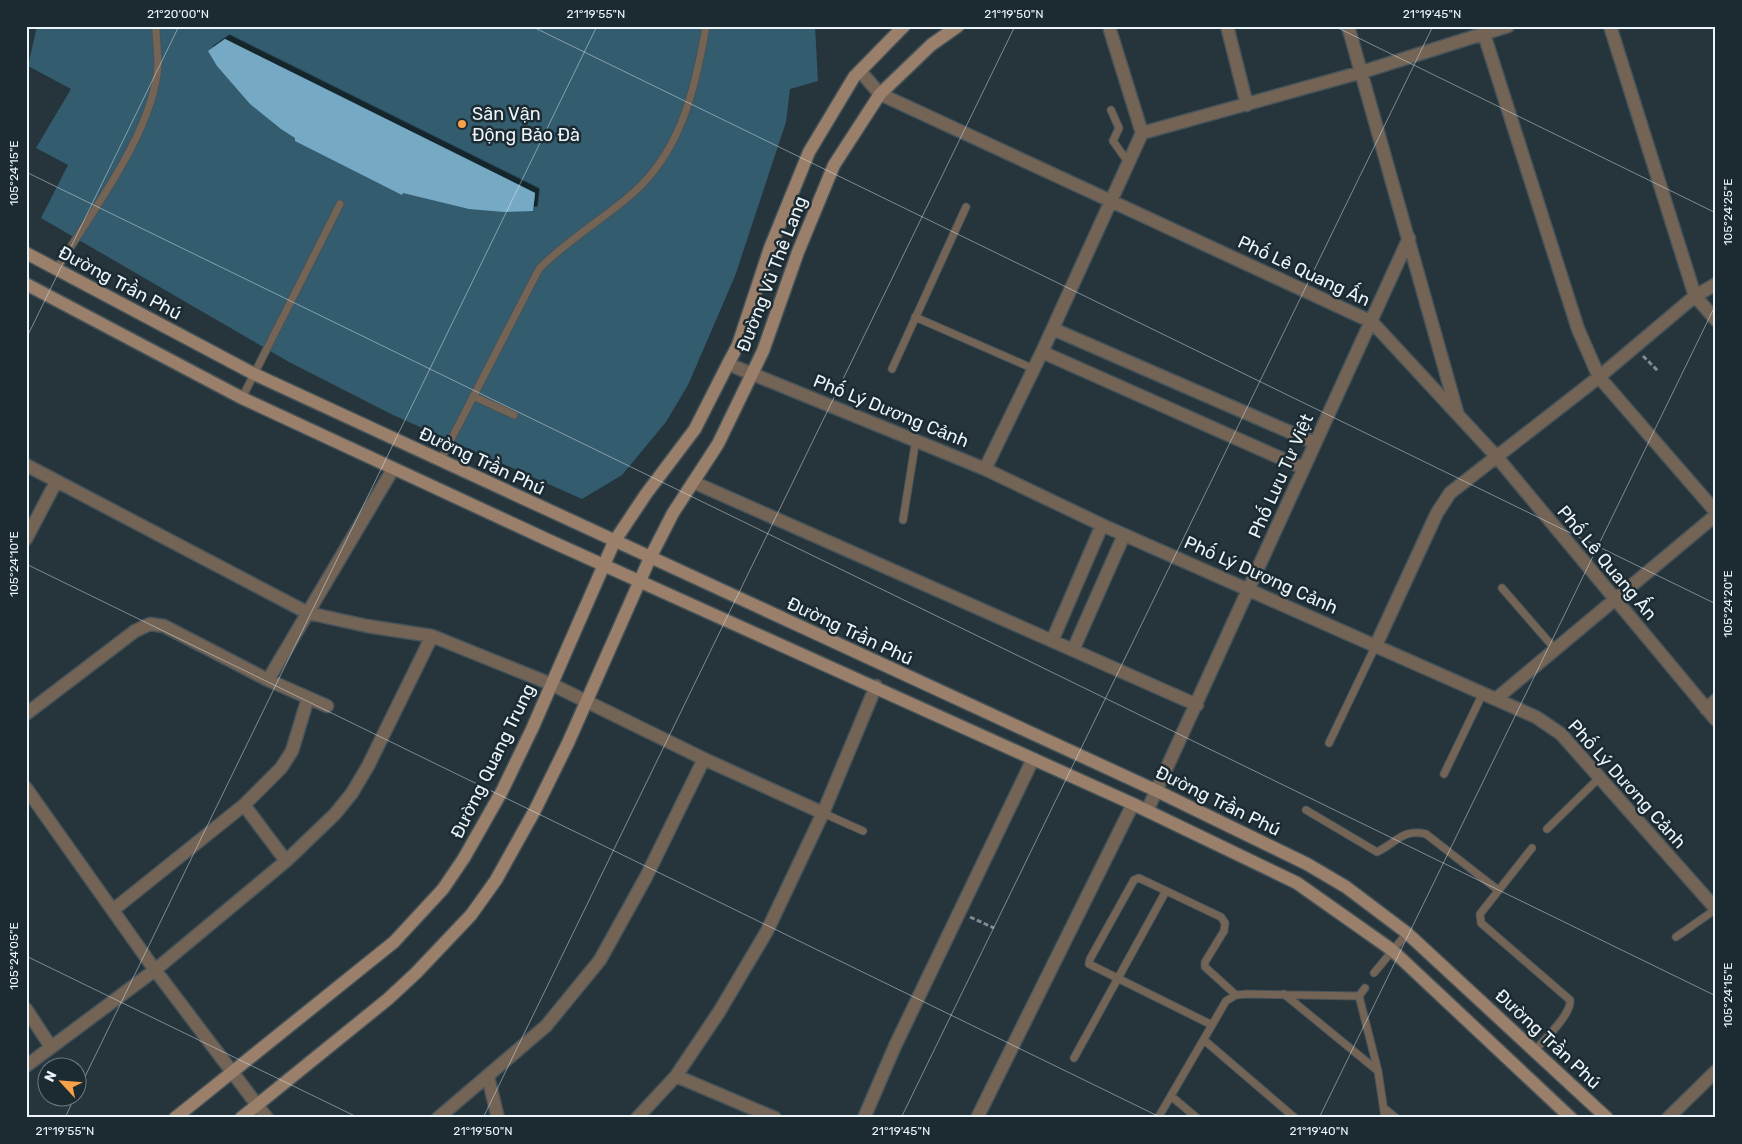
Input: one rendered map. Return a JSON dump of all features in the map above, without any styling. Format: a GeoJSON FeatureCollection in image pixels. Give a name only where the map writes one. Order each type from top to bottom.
{"type":"FeatureCollection","features":[{"type":"Feature","properties":{"kind":"main road","name":"Đường Vũ Thê Lang"},"geometry":{"type":"LineString","coordinates":[[614,542],[646,494],[696,429],[738,345],[770,248],[809,152],[854,77],[904,26]]}},
{"type":"Feature","properties":{"kind":"main road","name":"Đường Vũ Thê Lang"},"geometry":{"type":"LineString","coordinates":[[650,558],[673,513],[718,444],[763,351],[798,252],[834,165],[880,94],[931,45],[958,26]]}},
{"type":"Feature","properties":{"kind":"main road","name":"Đường Trần Phú"},"geometry":{"type":"LineString","coordinates":[[26,253],[254,374],[614,542],[1157,791],[1307,864],[1346,887],[1407,933],[1607,1118]]}},
{"type":"Feature","properties":{"kind":"main road"},"geometry":{"type":"LineString","coordinates":[[26,284],[242,398],[604,566],[876,686],[1134,804],[1297,883],[1392,950],[1571,1118]]}},
{"type":"Feature","properties":{"kind":"main road","name":"Đường Quang Trung"},"geometry":{"type":"LineString","coordinates":[[175,1118],[374,960],[394,942],[443,889],[495,805],[614,542]]}},
{"type":"Feature","properties":{"kind":"main road"},"geometry":{"type":"LineString","coordinates":[[241,1118],[388,999],[434,955],[471,915],[496,880],[515,848],[587,701],[638,581],[650,558]]}},
{"type":"Feature","properties":{"kind":"street"},"geometry":{"type":"LineString","coordinates":[[1227,26],[1247,105]]}},
{"type":"Feature","properties":{"kind":"street"},"geometry":{"type":"LineString","coordinates":[[1348,26],[1458,415]]}},
{"type":"Feature","properties":{"kind":"street"},"geometry":{"type":"LineString","coordinates":[[1142,133],[1362,72],[1508,26]]}},
{"type":"Feature","properties":{"kind":"street"},"geometry":{"type":"LineString","coordinates":[[1610,26],[1695,296],[1716,320]]}},
{"type":"Feature","properties":{"kind":"street"},"geometry":{"type":"LineString","coordinates":[[986,469],[1053,329],[1142,133],[1110,30]]}},
{"type":"Feature","properties":{"kind":"street"},"geometry":{"type":"LineString","coordinates":[[1484,34],[1578,329],[1599,377],[1716,513],[1497,698]]}},
{"type":"Feature","properties":{"kind":"street","name":"Phố Lê Quang Ấn"},"geometry":{"type":"LineString","coordinates":[[860,71],[880,94],[1372,322],[1496,456],[1614,600],[1711,704],[1716,720]]}},
{"type":"Feature","properties":{"kind":"street","name":"Phố Lưu Tư Việt"},"geometry":{"type":"LineString","coordinates":[[1147,811],[1250,590],[1314,443],[1372,322],[1409,238]]}},
{"type":"Feature","properties":{"kind":"street"},"geometry":{"type":"LineString","coordinates":[[1376,645],[1437,513],[1450,493],[1599,377],[1695,296],[1716,284]]}},
{"type":"Feature","properties":{"kind":"street"},"geometry":{"type":"LineString","coordinates":[[1053,329],[1314,443]]}},
{"type":"Feature","properties":{"kind":"street"},"geometry":{"type":"LineString","coordinates":[[1042,352],[1303,468]]}},
{"type":"Feature","properties":{"kind":"street","name":"Phố Lý Dương Cảnh"},"geometry":{"type":"LineString","coordinates":[[728,364],[986,469],[1124,535],[1497,698],[1536,717],[1561,734],[1716,909]]}},
{"type":"Feature","properties":{"kind":"street"},"geometry":{"type":"LineString","coordinates":[[26,465],[308,613],[366,626],[432,636],[551,684],[704,759],[823,813]]}},
{"type":"Feature","properties":{"kind":"street"},"geometry":{"type":"LineString","coordinates":[[268,680],[393,469]]}},
{"type":"Feature","properties":{"kind":"street"},"geometry":{"type":"LineString","coordinates":[[26,539],[56,482]]}},
{"type":"Feature","properties":{"kind":"street"},"geometry":{"type":"LineString","coordinates":[[693,482],[1197,705]]}},
{"type":"Feature","properties":{"kind":"street"},"geometry":{"type":"LineString","coordinates":[[1052,641],[1102,525]]}},
{"type":"Feature","properties":{"kind":"street"},"geometry":{"type":"LineString","coordinates":[[1073,650],[1124,535]]}},
{"type":"Feature","properties":{"kind":"street"},"geometry":{"type":"LineString","coordinates":[[26,714],[135,631],[150,624],[164,626],[268,680],[327,706]]}},
{"type":"Feature","properties":{"kind":"street"},"geometry":{"type":"LineString","coordinates":[[26,1066],[154,970],[286,861],[335,814],[352,793],[368,766],[432,636]]}},
{"type":"Feature","properties":{"kind":"street"},"geometry":{"type":"LineString","coordinates":[[637,1118],[676,1076],[719,1012],[767,930],[823,813],[876,686]]}},
{"type":"Feature","properties":{"kind":"street"},"geometry":{"type":"LineString","coordinates":[[112,910],[244,805],[282,768],[292,751],[308,698]]}},
{"type":"Feature","properties":{"kind":"street"},"geometry":{"type":"LineString","coordinates":[[438,1118],[546,1026],[600,960],[646,877],[704,759]]}},
{"type":"Feature","properties":{"kind":"street"},"geometry":{"type":"LineString","coordinates":[[864,1118],[895,1046],[1033,759]]}},
{"type":"Feature","properties":{"kind":"street"},"geometry":{"type":"LineString","coordinates":[[26,788],[32,806],[112,910],[154,970],[268,1118]]}},
{"type":"Feature","properties":{"kind":"street"},"geometry":{"type":"LineString","coordinates":[[976,1118],[1134,804]]}},
{"type":"Feature","properties":{"kind":"street"},"geometry":{"type":"LineString","coordinates":[[244,805],[286,861]]}},
{"type":"Feature","properties":{"kind":"street"},"geometry":{"type":"LineString","coordinates":[[26,1009],[51,1047]]}},
{"type":"Feature","properties":{"kind":"street"},"geometry":{"type":"LineString","coordinates":[[1668,1118],[1716,1071]]}},
{"type":"Feature","properties":{"kind":"street"},"geometry":{"type":"LineString","coordinates":[[676,1076],[775,1118]]}},
{"type":"Feature","properties":{"kind":"street"},"geometry":{"type":"LineString","coordinates":[[488,1077],[498,1118]]}},
{"type":"Feature","properties":{"kind":"lane"},"geometry":{"type":"LineString","coordinates":[[56,270],[138,137],[148,107],[158,65],[156,26]]}},
{"type":"Feature","properties":{"kind":"lane"},"geometry":{"type":"LineString","coordinates":[[440,461],[539,269],[554,254],[628,198],[659,167],[681,127],[695,86],[706,26]]}},
{"type":"Feature","properties":{"kind":"lane"},"geometry":{"type":"LineString","coordinates":[[1111,110],[1119,128],[1113,141],[1128,162]]}},
{"type":"Feature","properties":{"kind":"lane"},"geometry":{"type":"LineString","coordinates":[[242,398],[340,204]]}},
{"type":"Feature","properties":{"kind":"lane"},"geometry":{"type":"LineString","coordinates":[[892,369],[966,207]]}},
{"type":"Feature","properties":{"kind":"lane"},"geometry":{"type":"LineString","coordinates":[[915,316],[1034,369]]}},
{"type":"Feature","properties":{"kind":"lane"},"geometry":{"type":"LineString","coordinates":[[473,396],[514,415]]}},
{"type":"Feature","properties":{"kind":"lane"},"geometry":{"type":"LineString","coordinates":[[903,520],[916,439]]}},
{"type":"Feature","properties":{"kind":"lane"},"geometry":{"type":"LineString","coordinates":[[1502,588],[1555,649]]}},
{"type":"Feature","properties":{"kind":"lane"},"geometry":{"type":"LineString","coordinates":[[1329,743],[1376,645]]}},
{"type":"Feature","properties":{"kind":"lane"},"geometry":{"type":"LineString","coordinates":[[1444,774],[1483,693]]}},
{"type":"Feature","properties":{"kind":"lane"},"geometry":{"type":"LineString","coordinates":[[1546,829],[1600,777]]}},
{"type":"Feature","properties":{"kind":"lane"},"geometry":{"type":"LineString","coordinates":[[1306,810],[1377,852],[1414,831],[1426,834],[1498,890]]}},
{"type":"Feature","properties":{"kind":"lane"},"geometry":{"type":"LineString","coordinates":[[823,813],[863,831]]}},
{"type":"Feature","properties":{"kind":"lane"},"geometry":{"type":"LineString","coordinates":[[1532,848],[1480,914],[1481,923],[1570,1000],[1571,1005],[1566,1014],[1534,1051]]}},
{"type":"Feature","properties":{"kind":"lane"},"geometry":{"type":"LineString","coordinates":[[1212,1025],[1089,964],[1134,880],[1138,878],[1221,917],[1225,923],[1224,931],[1205,962],[1205,967],[1236,995]]}},
{"type":"Feature","properties":{"kind":"lane"},"geometry":{"type":"LineString","coordinates":[[1074,1058],[1166,891]]}},
{"type":"Feature","properties":{"kind":"lane"},"geometry":{"type":"LineString","coordinates":[[1676,937],[1716,909]]}},
{"type":"Feature","properties":{"kind":"lane"},"geometry":{"type":"LineString","coordinates":[[1374,973],[1407,933]]}},
{"type":"Feature","properties":{"kind":"lane"},"geometry":{"type":"LineString","coordinates":[[1359,996],[1365,988]]}},
{"type":"Feature","properties":{"kind":"lane"},"geometry":{"type":"LineString","coordinates":[[1284,994],[1378,1070]]}},
{"type":"Feature","properties":{"kind":"lane"},"geometry":{"type":"LineString","coordinates":[[1158,1118],[1226,1002],[1236,995],[1359,996]]}},
{"type":"Feature","properties":{"kind":"lane"},"geometry":{"type":"LineString","coordinates":[[1359,996],[1378,1070],[1384,1118]]}},
{"type":"Feature","properties":{"kind":"lane"},"geometry":{"type":"LineString","coordinates":[[1204,1040],[1295,1118]]}},
{"type":"Feature","properties":{"kind":"lane"},"geometry":{"type":"LineString","coordinates":[[1171,1096],[1197,1118]]}},
{"type":"Feature","properties":{"kind":"lane"},"geometry":{"type":"LineString","coordinates":[[1384,1108],[1396,1118]]}},
{"type":"Feature","properties":{"kind":"path"},"geometry":{"type":"LineString","coordinates":[[1634,347],[1658,371]]}},
{"type":"Feature","properties":{"kind":"path"},"geometry":{"type":"LineString","coordinates":[[961,912],[994,928]]}},
{"type":"Feature","properties":{"kind":"shaded area"},"geometry":{"type":"Polygon","coordinates":[[[37,26],[815,26],[818,81],[790,89],[786,122],[735,276],[688,385],[666,422],[622,475],[582,499],[393,415],[289,362],[41,218],[68,165],[36,148],[71,89],[28,66],[37,26]]]}},
{"type":"Feature","properties":{"kind":"building"},"geometry":{"type":"Polygon","coordinates":[[[225,39],[535,193],[533,211],[504,212],[469,209],[403,193],[402,195],[295,141],[295,138],[250,104],[217,66],[208,51],[225,39]]]}},
{"type":"Feature","properties":{"kind":"place","name":"Sân Vận Động Bảo Đà"},"geometry":{"type":"Point","coordinates":[462,124]}}]}
